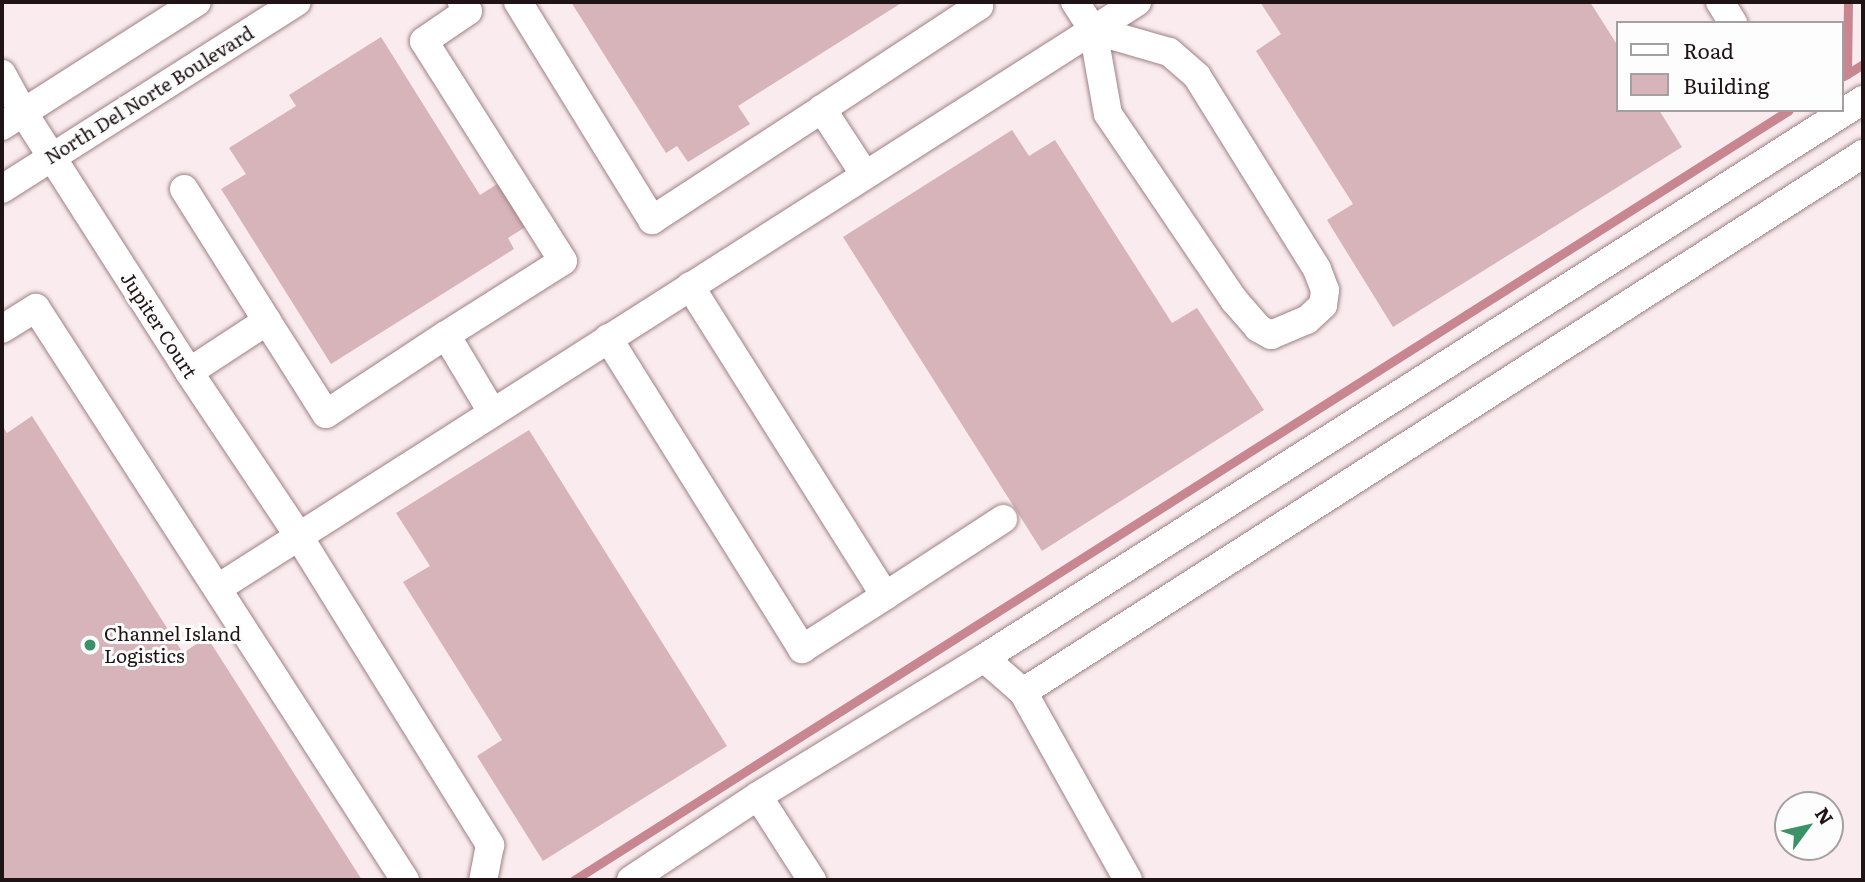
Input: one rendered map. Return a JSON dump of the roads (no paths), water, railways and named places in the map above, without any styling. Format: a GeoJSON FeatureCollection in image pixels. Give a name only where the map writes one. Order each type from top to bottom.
{"type":"FeatureCollection","features":[{"type":"Feature","properties":{"kind":"street"},"geometry":{"type":"LineString","coordinates":[[12,119],[197,2]]}},
{"type":"Feature","properties":{"kind":"street","name":"North Del Norte Boulevard"},"geometry":{"type":"LineString","coordinates":[[2,188],[297,2]]}},
{"type":"Feature","properties":{"kind":"street"},"geometry":{"type":"LineString","coordinates":[[518,2],[652,219],[979,6],[977,2]]}},
{"type":"Feature","properties":{"kind":"street"},"geometry":{"type":"LineString","coordinates":[[1075,2],[1093,30],[1108,114],[1234,300],[1258,328],[1271,335],[1307,320],[1323,305],[1325,290],[1317,269],[1197,76],[1169,52],[1093,30]]}},
{"type":"Feature","properties":{"kind":"street"},"geometry":{"type":"LineString","coordinates":[[218,588],[1137,2]]}},
{"type":"Feature","properties":{"kind":"street"},"geometry":{"type":"LineString","coordinates":[[1720,2],[1732,21]]}},
{"type":"Feature","properties":{"kind":"street"},"geometry":{"type":"LineString","coordinates":[[184,189],[326,414],[563,261],[424,41],[471,5]]}},
{"type":"Feature","properties":{"kind":"street","name":"Jupiter Court"},"geometry":{"type":"LineString","coordinates":[[2,74],[12,119],[51,157],[298,535],[490,845],[483,880]]}},
{"type":"Feature","properties":{"kind":"street"},"geometry":{"type":"LineString","coordinates":[[631,880],[758,796],[984,657],[1863,100]]}},
{"type":"Feature","properties":{"kind":"street"},"geometry":{"type":"LineString","coordinates":[[822,109],[865,175]]}},
{"type":"Feature","properties":{"kind":"street"},"geometry":{"type":"LineString","coordinates":[[1023,692],[1863,153]]}},
{"type":"Feature","properties":{"kind":"street"},"geometry":{"type":"LineString","coordinates":[[690,286],[885,596]]}},
{"type":"Feature","properties":{"kind":"street"},"geometry":{"type":"LineString","coordinates":[[2,329],[36,307],[405,880]]}},
{"type":"Feature","properties":{"kind":"street"},"geometry":{"type":"LineString","coordinates":[[189,372],[267,321]]}},
{"type":"Feature","properties":{"kind":"street"},"geometry":{"type":"LineString","coordinates":[[446,335],[492,412]]}},
{"type":"Feature","properties":{"kind":"street"},"geometry":{"type":"LineString","coordinates":[[608,338],[803,649],[1003,519]]}},
{"type":"Feature","properties":{"kind":"street"},"geometry":{"type":"LineString","coordinates":[[984,657],[1023,692],[1128,880]]}},
{"type":"Feature","properties":{"kind":"street"},"geometry":{"type":"LineString","coordinates":[[758,796],[812,880]]}},
{"type":"Feature","properties":{"kind":"waterway"},"geometry":{"type":"LineString","coordinates":[[1847,74],[1848,2]]}},
{"type":"Feature","properties":{"kind":"waterway"},"geometry":{"type":"LineString","coordinates":[[1844,76],[1863,64]]}},
{"type":"Feature","properties":{"kind":"waterway"},"geometry":{"type":"LineString","coordinates":[[574,880],[1786,112]]}},
{"type":"Feature","properties":{"kind":"place","name":"Channel Island Logistics"},"geometry":{"type":"Point","coordinates":[90,645]}}]}
